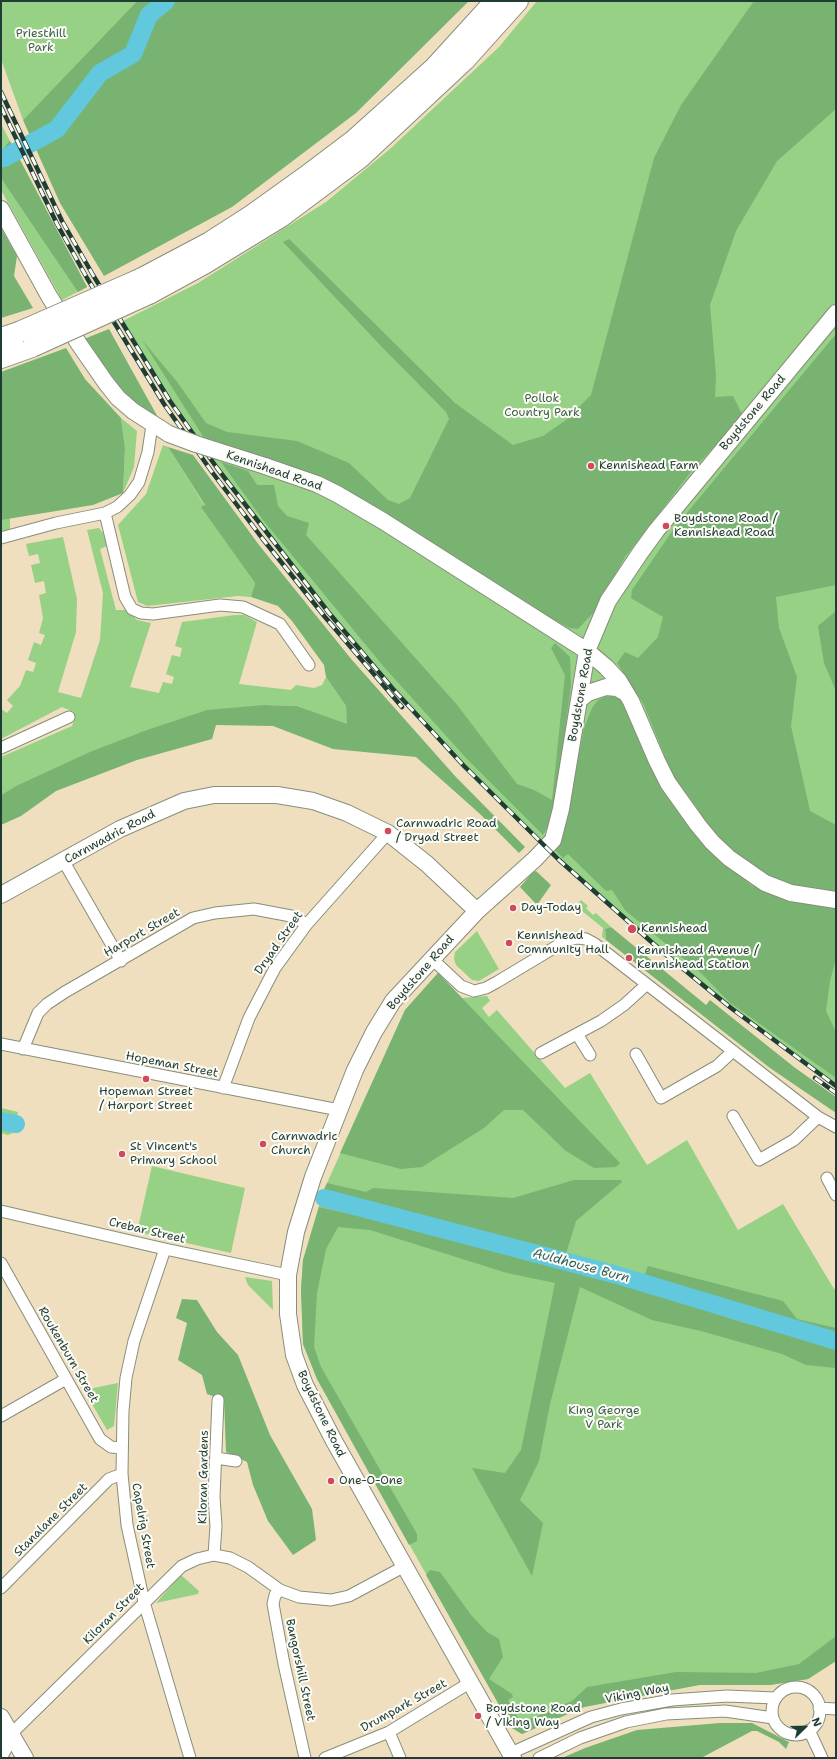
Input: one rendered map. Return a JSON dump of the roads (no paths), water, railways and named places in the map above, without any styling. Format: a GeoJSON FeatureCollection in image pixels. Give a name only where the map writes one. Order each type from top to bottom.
{"type":"FeatureCollection","features":[{"type":"Feature","properties":{"kind":"highway"},"geometry":{"type":"LineString","coordinates":[[1,358],[32,347],[144,287],[187,255],[252,215],[354,140],[434,68],[495,1]]}},
{"type":"Feature","properties":{"kind":"highway"},"geometry":{"type":"LineString","coordinates":[[10,335],[204,264],[275,221],[360,158],[465,60],[518,1]]}},
{"type":"Feature","properties":{"kind":"street","name":"Kennishead Road"},"geometry":{"type":"LineString","coordinates":[[1,209],[49,296],[92,364],[118,398],[152,425],[169,434],[317,484],[336,494],[383,521],[587,651],[613,674],[626,693],[668,783],[694,820],[712,842],[746,871],[779,889],[802,896],[836,900]]}},
{"type":"Feature","properties":{"kind":"street","name":"Boydstone Road"},"geometry":{"type":"LineString","coordinates":[[512,1756],[334,1441],[305,1385],[294,1355],[288,1314],[288,1275],[296,1232],[313,1177],[354,1070],[389,1007],[431,958],[476,911],[535,859],[553,840],[561,809],[587,651],[608,601],[640,552],[836,312]]}},
{"type":"Feature","properties":{"kind":"street"},"geometry":{"type":"LineString","coordinates":[[1,538],[56,523],[105,513],[117,507],[130,495],[139,482],[148,452],[152,425]]}},
{"type":"Feature","properties":{"kind":"street"},"geometry":{"type":"LineString","coordinates":[[105,513],[126,597],[132,608],[141,613],[153,614],[220,605],[243,606],[280,624],[309,666]]}},
{"type":"Feature","properties":{"kind":"street"},"geometry":{"type":"LineString","coordinates":[[579,700],[588,692],[606,687],[617,688],[626,693]]}},
{"type":"Feature","properties":{"kind":"street"},"geometry":{"type":"LineString","coordinates":[[1,748],[69,717]]}},
{"type":"Feature","properties":{"kind":"street","name":"Carnwadric Road"},"geometry":{"type":"LineString","coordinates":[[1,895],[64,862],[120,829],[151,814],[184,801],[214,795],[277,795],[313,801],[347,813],[388,833],[427,864],[476,911]]}},
{"type":"Feature","properties":{"kind":"street","name":"Dryad Street"},"geometry":{"type":"LineString","coordinates":[[223,1088],[249,1018],[265,984],[275,968],[307,924],[388,833]]}},
{"type":"Feature","properties":{"kind":"street"},"geometry":{"type":"LineString","coordinates":[[64,862],[121,961]]}},
{"type":"Feature","properties":{"kind":"street","name":"Harport Street"},"geometry":{"type":"LineString","coordinates":[[23,1049],[35,1020],[47,1004],[65,992],[193,918],[237,909],[267,911],[291,916],[307,924]]}},
{"type":"Feature","properties":{"kind":"street"},"geometry":{"type":"LineString","coordinates":[[431,958],[462,986],[474,991],[486,988],[567,940],[577,938],[586,939],[595,944],[818,1117],[836,1128]]}},
{"type":"Feature","properties":{"kind":"street"},"geometry":{"type":"LineString","coordinates":[[541,1054],[624,1005],[646,985]]}},
{"type":"Feature","properties":{"kind":"street"},"geometry":{"type":"LineString","coordinates":[[577,1034],[590,1055]]}},
{"type":"Feature","properties":{"kind":"street","name":"Hopeman Street"},"geometry":{"type":"LineString","coordinates":[[1,1044],[339,1110]]}},
{"type":"Feature","properties":{"kind":"street"},"geometry":{"type":"LineString","coordinates":[[636,1054],[661,1098],[717,1066],[733,1051]]}},
{"type":"Feature","properties":{"kind":"street"},"geometry":{"type":"LineString","coordinates":[[733,1116],[759,1160],[794,1140],[818,1117]]}},
{"type":"Feature","properties":{"kind":"street"},"geometry":{"type":"LineString","coordinates":[[826,1178],[836,1195]]}},
{"type":"Feature","properties":{"kind":"street","name":"Crebar Street"},"geometry":{"type":"LineString","coordinates":[[1,1211],[165,1249],[288,1275]]}},
{"type":"Feature","properties":{"kind":"street","name":"Capelrig Street"},"geometry":{"type":"LineString","coordinates":[[165,1249],[134,1341],[126,1381],[121,1448],[122,1474],[127,1525],[144,1602],[190,1758]]}},
{"type":"Feature","properties":{"kind":"street","name":"Roukenburn Street"},"geometry":{"type":"LineString","coordinates":[[1,1263],[100,1439],[111,1447],[121,1448]]}},
{"type":"Feature","properties":{"kind":"street"},"geometry":{"type":"LineString","coordinates":[[1,1416],[66,1379]]}},
{"type":"Feature","properties":{"kind":"street","name":"Kiloran Gardens"},"geometry":{"type":"LineString","coordinates":[[214,1555],[218,1400]]}},
{"type":"Feature","properties":{"kind":"street"},"geometry":{"type":"LineString","coordinates":[[216,1458],[236,1461]]}},
{"type":"Feature","properties":{"kind":"street","name":"Stanalane Street"},"geometry":{"type":"LineString","coordinates":[[1,1588],[103,1485],[109,1480],[122,1474]]}},
{"type":"Feature","properties":{"kind":"street","name":"Kiloran Street"},"geometry":{"type":"LineString","coordinates":[[11,1734],[182,1566],[197,1559],[214,1555],[237,1561],[280,1590],[299,1597],[331,1600],[349,1596],[405,1566]]}},
{"type":"Feature","properties":{"kind":"street","name":"Bangorshill Street"},"geometry":{"type":"LineString","coordinates":[[280,1590],[275,1595],[273,1604],[284,1664],[305,1758]]}},
{"type":"Feature","properties":{"kind":"street","name":"Drumpark Street"},"geometry":{"type":"LineString","coordinates":[[325,1758],[389,1732],[471,1682]]}},
{"type":"Feature","properties":{"kind":"street"},"geometry":{"type":"LineString","coordinates":[[800,1687],[813,1694],[819,1708],[819,1718],[809,1730],[795,1735],[787,1733],[780,1729],[773,1718],[772,1706],[775,1698],[782,1691],[789,1688],[800,1687]]}},
{"type":"Feature","properties":{"kind":"street","name":"Viking Way"},"geometry":{"type":"LineString","coordinates":[[512,1756],[590,1718],[621,1709],[672,1700],[711,1697],[775,1698]]}},
{"type":"Feature","properties":{"kind":"street"},"geometry":{"type":"LineString","coordinates":[[819,1708],[836,1708]]}},
{"type":"Feature","properties":{"kind":"street"},"geometry":{"type":"LineString","coordinates":[[539,1758],[580,1738],[626,1722],[666,1714],[725,1712],[773,1718]]}},
{"type":"Feature","properties":{"kind":"street"},"geometry":{"type":"LineString","coordinates":[[1,1717],[25,1758]]}},
{"type":"Feature","properties":{"kind":"street"},"geometry":{"type":"LineString","coordinates":[[809,1730],[822,1758]]}},
{"type":"Feature","properties":{"kind":"street"},"geometry":{"type":"LineString","coordinates":[[389,1732],[400,1758]]}},
{"type":"Feature","properties":{"kind":"street"},"geometry":{"type":"LineString","coordinates":[[1,1753],[11,1734]]}},
{"type":"Feature","properties":{"kind":"waterway"},"geometry":{"type":"LineString","coordinates":[[4,158],[57,129],[100,73],[133,54],[149,15],[166,1]]}},
{"type":"Feature","properties":{"kind":"waterway","name":"Auldhouse Burn"},"geometry":{"type":"LineString","coordinates":[[1,1121],[16,1124]]}},
{"type":"Feature","properties":{"kind":"waterway","name":"Auldhouse Burn"},"geometry":{"type":"LineString","coordinates":[[324,1198],[617,1275],[836,1341]]}},
{"type":"Feature","properties":{"kind":"railway"},"geometry":{"type":"LineString","coordinates":[[1,92],[62,221],[93,275],[170,401],[217,468],[329,613],[393,689],[464,766],[559,860],[665,954],[731,1008],[836,1086]]}},
{"type":"Feature","properties":{"kind":"railway"},"geometry":{"type":"LineString","coordinates":[[1,107],[57,224],[87,278],[164,404],[212,472],[262,538],[325,617],[402,707]]}},
{"type":"Feature","properties":{"kind":"railway"},"geometry":{"type":"LineString","coordinates":[[815,1078],[836,1093]]}},
{"type":"Feature","properties":{"kind":"place","name":"Kennishead Farm"},"geometry":{"type":"Point","coordinates":[591,466]}},
{"type":"Feature","properties":{"kind":"place","name":"Boydstone Road / Kennishead Road"},"geometry":{"type":"Point","coordinates":[666,526]}},
{"type":"Feature","properties":{"kind":"place","name":"Carnwadric Road / Dryad Street"},"geometry":{"type":"Point","coordinates":[388,831]}},
{"type":"Feature","properties":{"kind":"place","name":"Day-Today"},"geometry":{"type":"Point","coordinates":[513,908]}},
{"type":"Feature","properties":{"kind":"place","name":"Kennishead"},"geometry":{"type":"Point","coordinates":[632,929]}},
{"type":"Feature","properties":{"kind":"place","name":"Kennishead Community Hall"},"geometry":{"type":"Point","coordinates":[509,943]}},
{"type":"Feature","properties":{"kind":"place","name":"Kennishead Avenue / Kennishead Station"},"geometry":{"type":"Point","coordinates":[629,958]}},
{"type":"Feature","properties":{"kind":"place","name":"Hopeman Street / Harport Street"},"geometry":{"type":"Point","coordinates":[146,1079]}},
{"type":"Feature","properties":{"kind":"place","name":"Carnwadric Church"},"geometry":{"type":"Point","coordinates":[263,1144]}},
{"type":"Feature","properties":{"kind":"place","name":"St Vincent's Primary School"},"geometry":{"type":"Point","coordinates":[122,1154]}},
{"type":"Feature","properties":{"kind":"place","name":"One-O-One"},"geometry":{"type":"Point","coordinates":[331,1481]}},
{"type":"Feature","properties":{"kind":"place","name":"Boydstone Road / Viking Way"},"geometry":{"type":"Point","coordinates":[478,1716]}},
{"type":"Feature","properties":{"kind":"park label","name":"Priesthill Park"},"geometry":{"type":"Point","coordinates":[41,41]}},
{"type":"Feature","properties":{"kind":"park label","name":"Pollok Country Park"},"geometry":{"type":"Point","coordinates":[542,406]}},
{"type":"Feature","properties":{"kind":"park label","name":"King George V Park"},"geometry":{"type":"Point","coordinates":[604,1418]}}]}
